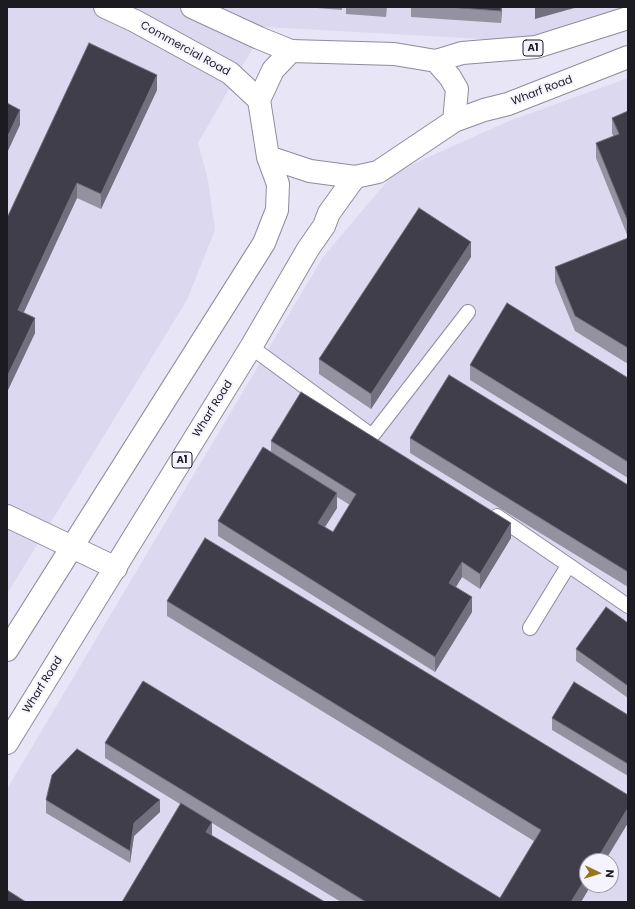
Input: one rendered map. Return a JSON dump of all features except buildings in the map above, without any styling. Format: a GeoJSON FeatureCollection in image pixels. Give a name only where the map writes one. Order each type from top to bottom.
{"type":"FeatureCollection","features":[{"type":"Feature","properties":{"kind":"main road","name":"Commercial Road"},"geometry":{"type":"LineString","coordinates":[[105,7],[135,21],[230,73],[259,100]]}},
{"type":"Feature","properties":{"kind":"main road"},"geometry":{"type":"LineString","coordinates":[[192,7],[259,38],[291,50],[394,54],[436,61],[450,77],[457,89],[454,121]]}},
{"type":"Feature","properties":{"kind":"main road","name":"A1"},"geometry":{"type":"LineString","coordinates":[[436,61],[462,53],[536,47],[628,18]]}},
{"type":"Feature","properties":{"kind":"main road"},"geometry":{"type":"LineString","coordinates":[[7,650],[264,243],[277,210],[278,184],[268,157],[259,100],[273,70],[291,50]]}},
{"type":"Feature","properties":{"kind":"main road","name":"Wharf Road"},"geometry":{"type":"LineString","coordinates":[[268,157],[310,171],[355,177],[378,172],[454,121],[484,110],[508,104],[628,57]]}},
{"type":"Feature","properties":{"kind":"main road","name":"Wharf Road"},"geometry":{"type":"LineString","coordinates":[[7,743],[251,347],[308,249],[324,226],[329,213],[355,177]]}},
{"type":"Feature","properties":{"kind":"main road"},"geometry":{"type":"LineString","coordinates":[[7,516],[116,568]]}},
{"type":"Feature","properties":{"kind":"lane"},"geometry":{"type":"LineString","coordinates":[[372,436],[468,312]]}},
{"type":"Feature","properties":{"kind":"lane"},"geometry":{"type":"LineString","coordinates":[[251,347],[385,444]]}},
{"type":"Feature","properties":{"kind":"lane"},"geometry":{"type":"LineString","coordinates":[[489,510],[628,606]]}},
{"type":"Feature","properties":{"kind":"lane"},"geometry":{"type":"LineString","coordinates":[[530,628],[568,566]]}},
{"type":"Feature","properties":{"kind":"shaded area"},"geometry":{"type":"Polygon","coordinates":[[[7,7],[623,7],[536,42],[265,27],[198,143],[208,180],[215,230],[187,300],[7,594],[7,7]]]}},
{"type":"Feature","properties":{"kind":"shaded area"},"geometry":{"type":"Polygon","coordinates":[[[628,78],[628,902],[7,902],[7,789],[323,257],[395,172],[509,121],[628,78]]]}}]}
